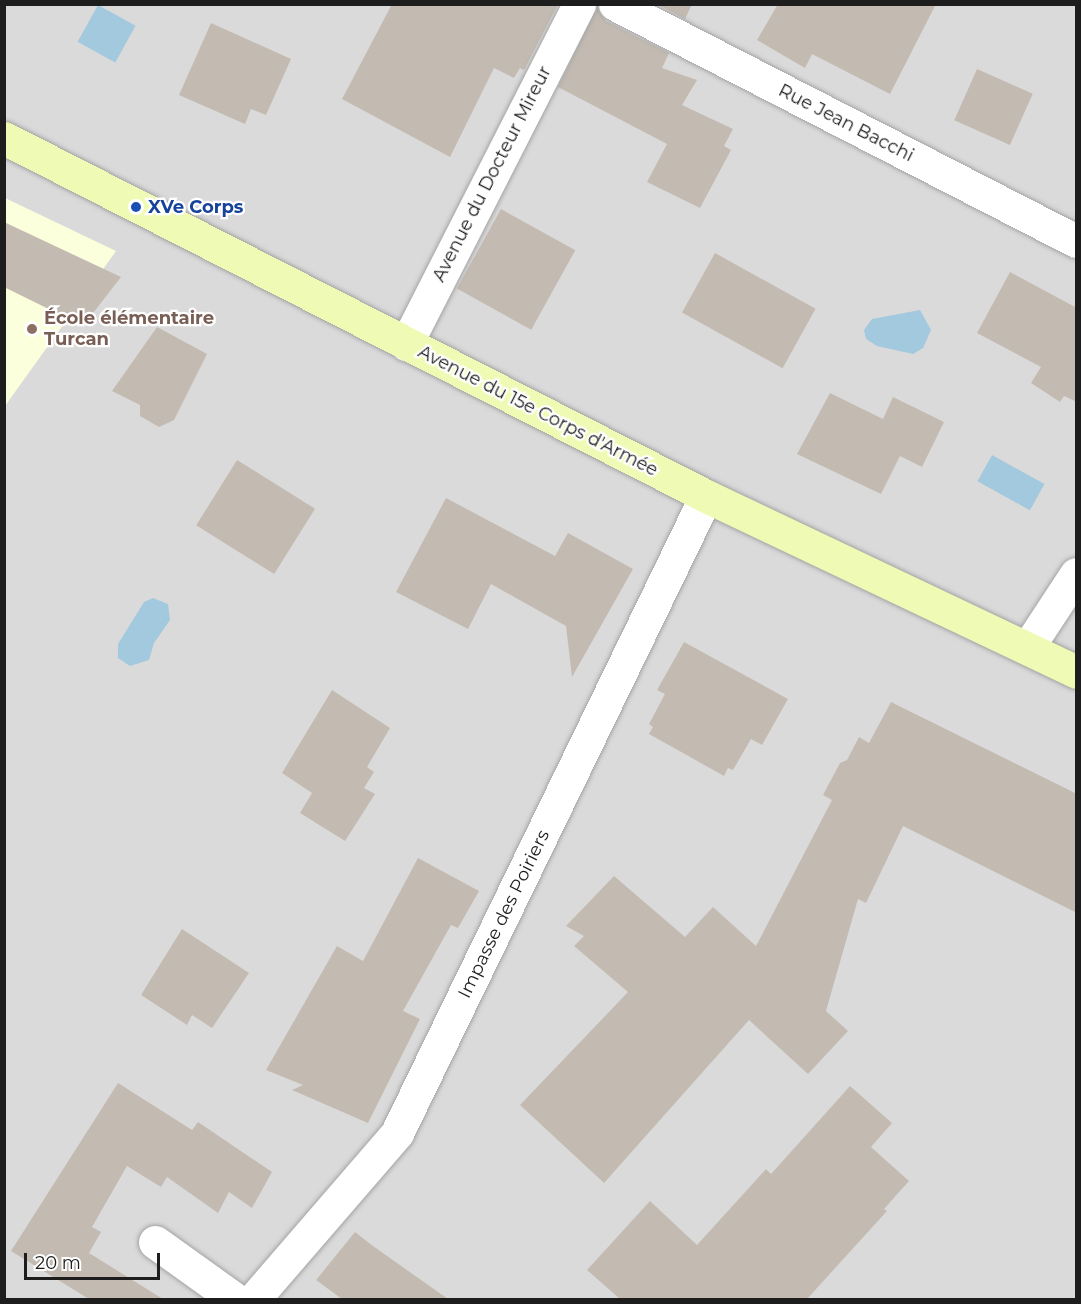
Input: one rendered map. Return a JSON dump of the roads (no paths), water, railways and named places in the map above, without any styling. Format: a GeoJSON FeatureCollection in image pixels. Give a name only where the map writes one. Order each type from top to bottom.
{"type":"FeatureCollection","features":[{"type":"Feature","properties":{"kind":"main road","name":"Avenue du 15e Corps d'Armée"},"geometry":{"type":"LineString","coordinates":[[4,138],[706,496],[1077,672]]}},
{"type":"Feature","properties":{"kind":"street","name":"Avenue du Docteur Mireur"},"geometry":{"type":"LineString","coordinates":[[406,344],[579,4]]}},
{"type":"Feature","properties":{"kind":"street","name":"Rue Jean Bacchi"},"geometry":{"type":"LineString","coordinates":[[615,4],[1077,241]]}},
{"type":"Feature","properties":{"kind":"street","name":"Impasse des Poiriers"},"geometry":{"type":"LineString","coordinates":[[253,1299],[397,1132],[706,496]]}},
{"type":"Feature","properties":{"kind":"street"},"geometry":{"type":"LineString","coordinates":[[1028,647],[1077,574]]}},
{"type":"Feature","properties":{"kind":"street"},"geometry":{"type":"LineString","coordinates":[[155,1242],[236,1299]]}},
{"type":"Feature","properties":{"kind":"water"},"geometry":{"type":"Polygon","coordinates":[[[98,5],[136,26],[115,63],[78,42],[98,5]]]}},
{"type":"Feature","properties":{"kind":"water"},"geometry":{"type":"Polygon","coordinates":[[[920,310],[931,330],[923,348],[913,354],[877,346],[866,339],[864,330],[872,319],[920,310]]]}},
{"type":"Feature","properties":{"kind":"water"},"geometry":{"type":"Polygon","coordinates":[[[992,455],[1044,484],[1030,510],[977,481],[992,455]]]}},
{"type":"Feature","properties":{"kind":"water"},"geometry":{"type":"Polygon","coordinates":[[[153,598],[168,604],[170,620],[154,643],[149,660],[130,666],[118,658],[118,644],[144,602],[153,598]]]}},
{"type":"Feature","properties":{"kind":"place","name":"XVe Corps"},"geometry":{"type":"Point","coordinates":[136,207]}},
{"type":"Feature","properties":{"kind":"place","name":"École élémentaire Turcan"},"geometry":{"type":"Point","coordinates":[32,329]}}]}
